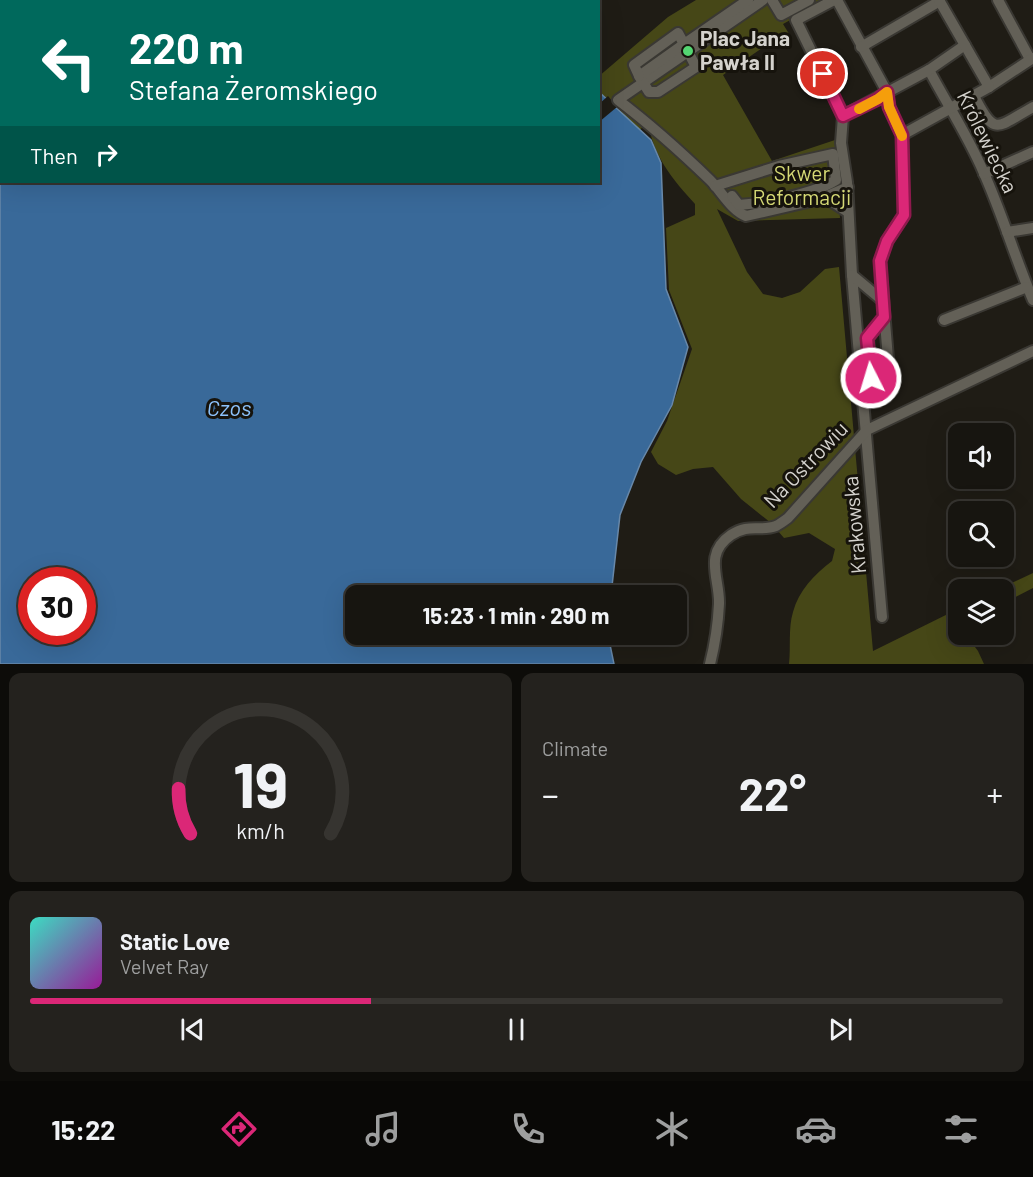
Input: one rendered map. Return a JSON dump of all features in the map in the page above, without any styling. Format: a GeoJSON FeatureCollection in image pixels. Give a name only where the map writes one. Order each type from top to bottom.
{"type":"FeatureCollection","features":[{"type":"Feature","properties":{"kind":"street"},"geometry":{"type":"LineString","coordinates":[[686,48],[748,0]]}},
{"type":"Feature","properties":{"kind":"street"},"geometry":{"type":"LineString","coordinates":[[763,0],[641,79],[618,100],[719,184],[739,205],[758,203],[826,186],[836,180],[833,154]]}},
{"type":"Feature","properties":{"kind":"street"},"geometry":{"type":"LineString","coordinates":[[772,0],[781,15],[809,0]]}},
{"type":"Feature","properties":{"kind":"street"},"geometry":{"type":"LineString","coordinates":[[884,317],[867,338],[871,378],[875,382],[889,371],[880,261],[887,241],[904,215],[902,135],[889,107],[887,92],[836,0],[796,20],[843,116],[878,99],[887,92],[968,49]]}},
{"type":"Feature","properties":{"kind":"street"},"geometry":{"type":"LineString","coordinates":[[902,135],[974,96],[1031,58],[998,0]]}},
{"type":"Feature","properties":{"kind":"street"},"geometry":{"type":"LineString","coordinates":[[861,47],[940,1],[989,87]]}},
{"type":"Feature","properties":{"kind":"street"},"geometry":{"type":"LineString","coordinates":[[678,33],[686,48],[696,67],[658,92],[649,92],[634,65],[678,33]]}},
{"type":"Feature","properties":{"kind":"street","name":"Królewiecka"},"geometry":{"type":"LineString","coordinates":[[929,70],[971,144],[1033,300]]}},
{"type":"Feature","properties":{"kind":"street"},"geometry":{"type":"LineString","coordinates":[[974,96],[985,117],[992,124],[999,125],[1033,107]]}},
{"type":"Feature","properties":{"kind":"street","name":"Krakowska"},"geometry":{"type":"LineString","coordinates":[[843,116],[841,143],[851,184],[848,212],[852,275],[882,617]]}},
{"type":"Feature","properties":{"kind":"street"},"geometry":{"type":"LineString","coordinates":[[719,184],[779,166],[833,154],[841,143]]}},
{"type":"Feature","properties":{"kind":"street"},"geometry":{"type":"LineString","coordinates":[[984,174],[1033,152]]}},
{"type":"Feature","properties":{"kind":"street"},"geometry":{"type":"LineString","coordinates":[[719,184],[739,213],[746,216],[820,199],[851,184]]}},
{"type":"Feature","properties":{"kind":"street"},"geometry":{"type":"LineString","coordinates":[[820,199],[831,201],[848,212]]}},
{"type":"Feature","properties":{"kind":"street"},"geometry":{"type":"LineString","coordinates":[[1006,232],[1033,228]]}},
{"type":"Feature","properties":{"kind":"street"},"geometry":{"type":"LineString","coordinates":[[852,275],[883,301]]}},
{"type":"Feature","properties":{"kind":"street"},"geometry":{"type":"LineString","coordinates":[[944,321],[1027,287]]}},
{"type":"Feature","properties":{"kind":"street"},"geometry":{"type":"LineString","coordinates":[[867,430],[1033,351]]}},
{"type":"Feature","properties":{"kind":"street","name":"Na Ostrowiu"},"geometry":{"type":"LineString","coordinates":[[710,664],[715,644],[719,601],[713,567],[719,548],[728,537],[742,528],[774,526],[788,519],[867,430]]}},
{"type":"Feature","properties":{"kind":"green space","name":"Skwer Reformacji"},"geometry":{"type":"Polygon","coordinates":[[[696,0],[827,0],[783,24],[791,37],[768,44],[723,75],[772,161],[835,140],[840,218],[738,221],[717,209],[747,272],[763,294],[782,298],[800,292],[825,269],[839,267],[873,651],[948,614],[948,645],[974,645],[984,664],[789,664],[791,625],[796,604],[808,584],[832,561],[835,549],[809,533],[784,538],[771,523],[741,499],[713,467],[693,469],[676,475],[658,464],[651,452],[667,421],[692,349],[669,290],[666,228],[695,215],[695,204],[671,176],[658,154],[653,143],[649,119],[640,130],[600,93],[600,75],[668,17],[696,0]]]}},
{"type":"Feature","properties":{"kind":"green space"},"geometry":{"type":"Polygon","coordinates":[[[1033,573],[1033,588],[1014,598],[1014,582],[1033,573]]]}},
{"type":"Feature","properties":{"kind":"water","name":"Czos"},"geometry":{"type":"Polygon","coordinates":[[[600,93],[651,140],[661,163],[666,289],[688,347],[672,405],[641,462],[620,515],[612,585],[345,585],[345,645],[610,645],[614,664],[0,664],[0,183],[600,183],[600,93]]]}},
{"type":"Feature","properties":{"kind":"pier"},"geometry":{"type":"Polygon","coordinates":[[[608,96],[617,107],[600,121],[600,103],[608,96]]]}},
{"type":"Feature","properties":{"kind":"slow traffic"},"geometry":{"type":"LineString","coordinates":[[859,109],[887,92],[889,107],[902,136]]}},
{"type":"Feature","properties":{"kind":"place","name":"Plac Jana Pawła II"},"geometry":{"type":"Point","coordinates":[688,51]}},
{"type":"Feature","properties":{"kind":"route"},"geometry":{"type":"LineString","coordinates":[[823,74],[843,116],[878,99],[887,92],[889,107],[902,135],[904,215],[887,241],[880,261],[884,317],[867,338],[871,378]]}}]}
